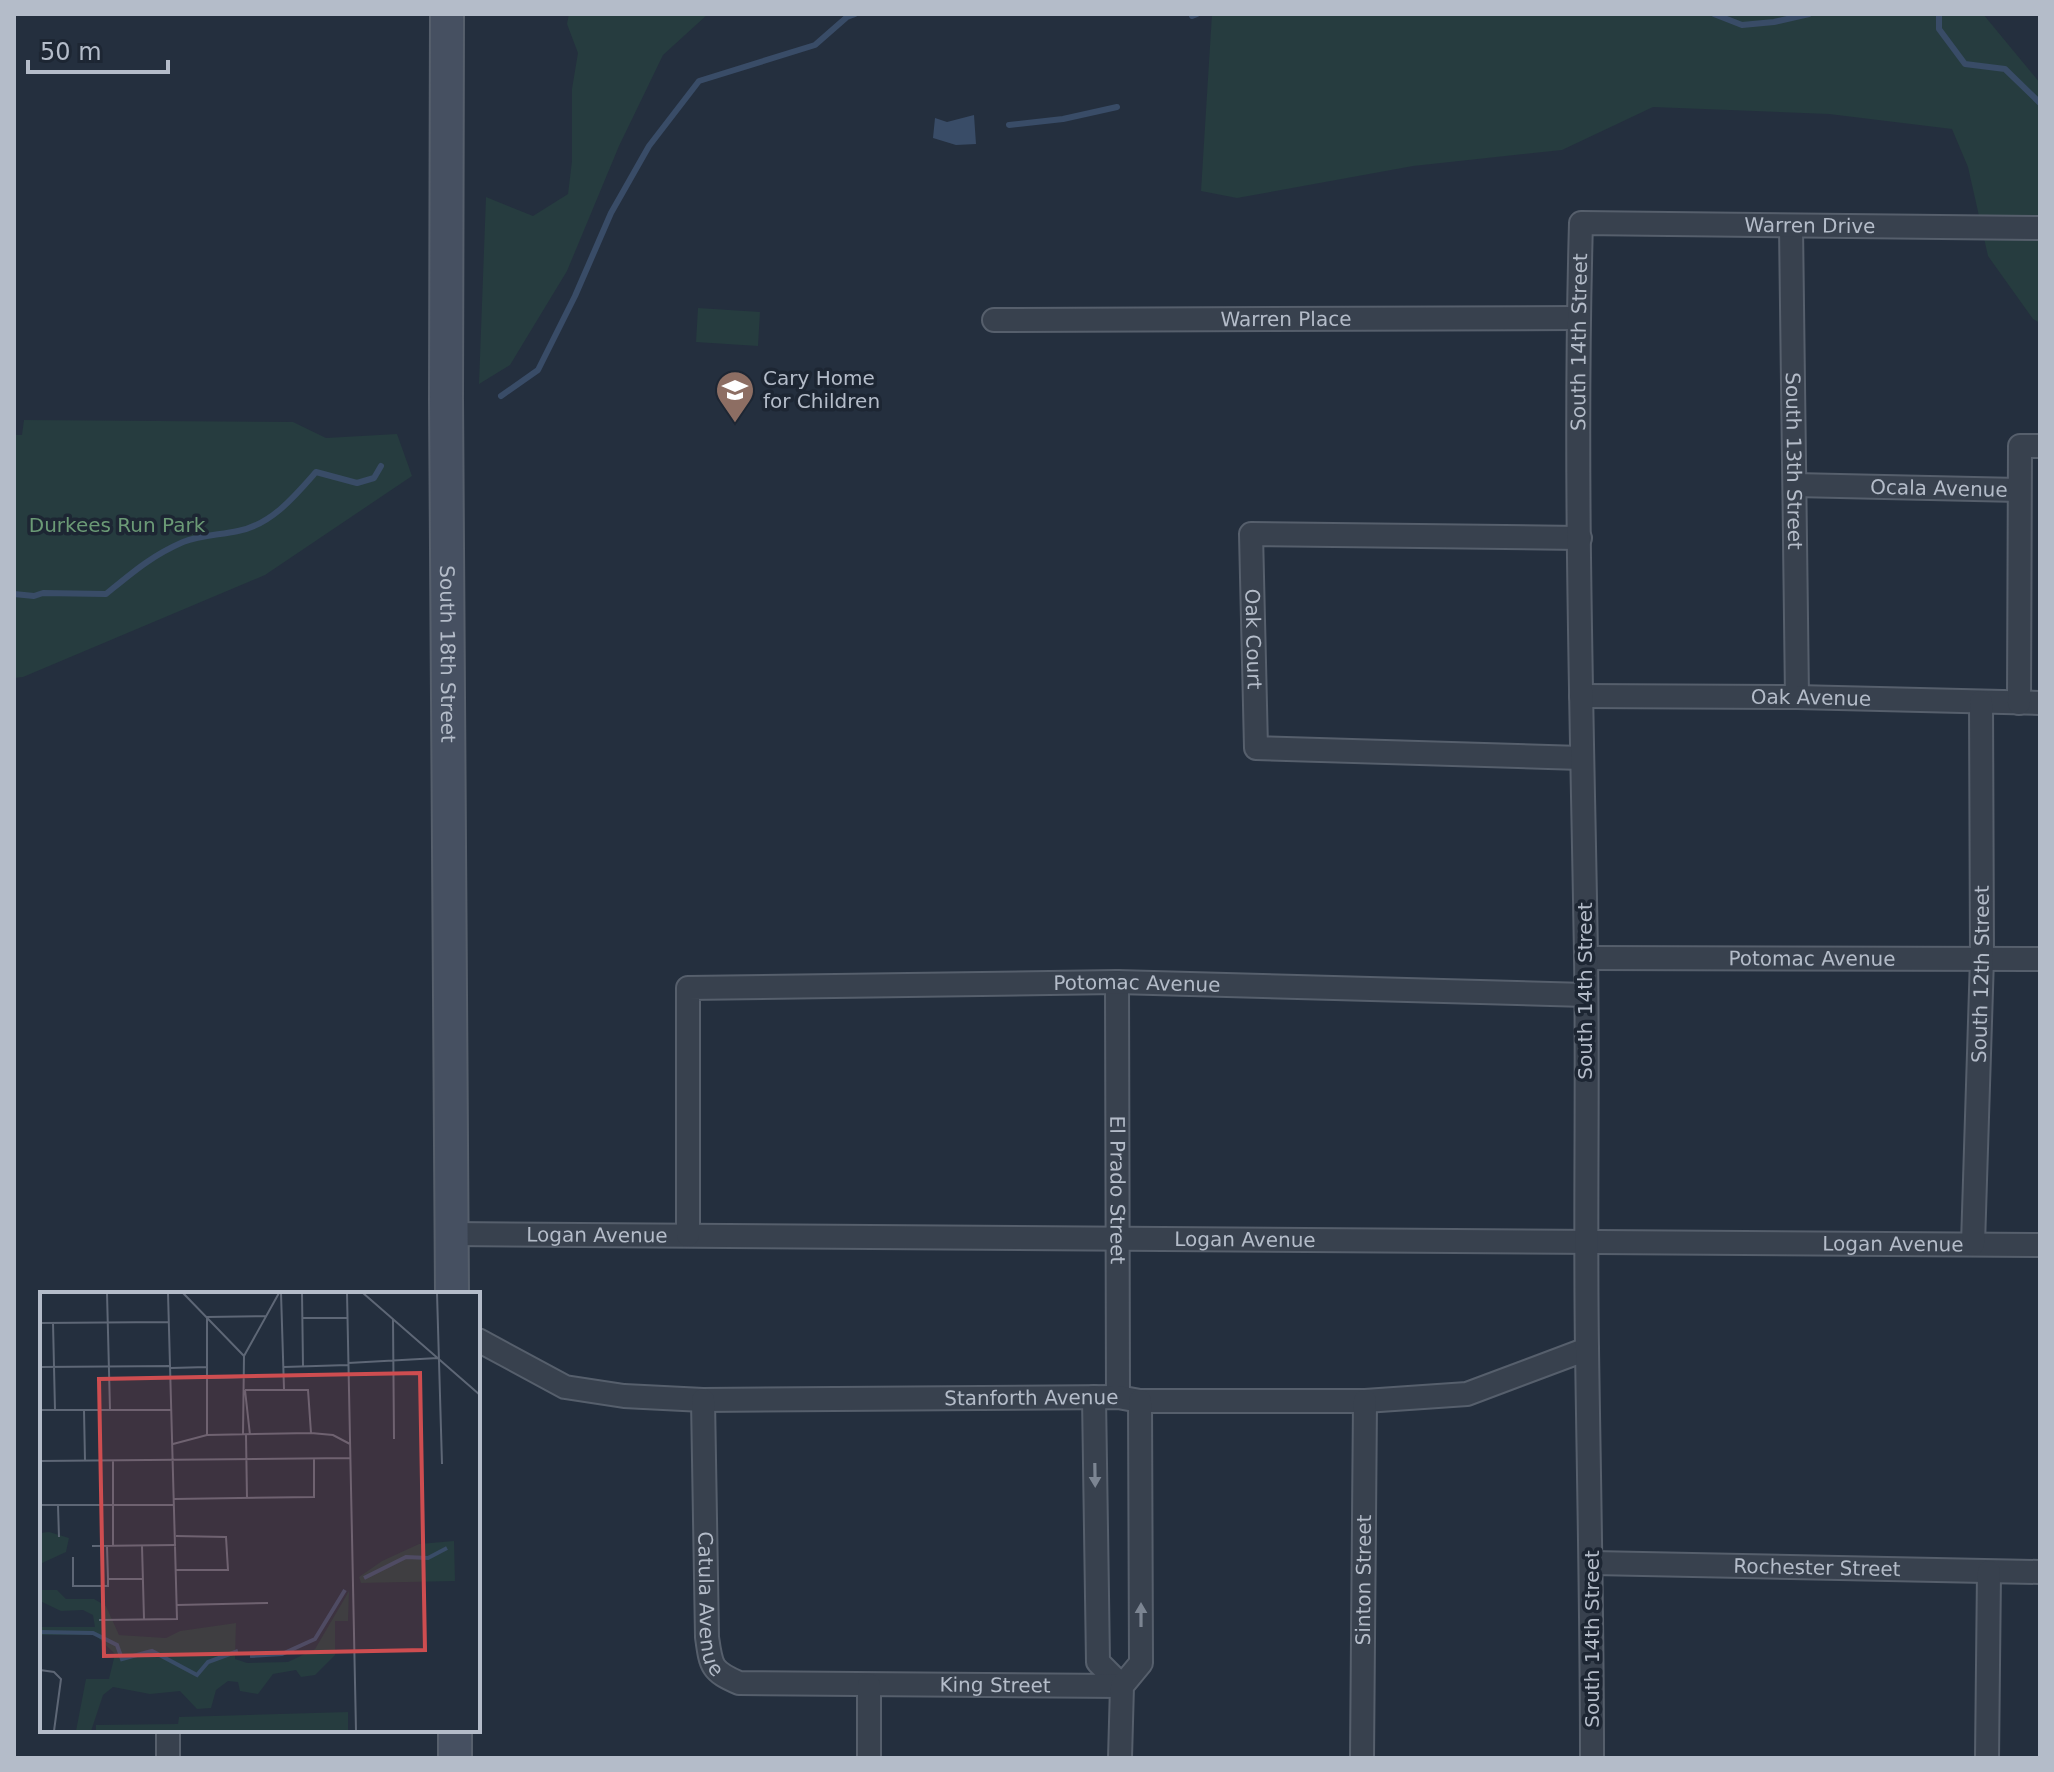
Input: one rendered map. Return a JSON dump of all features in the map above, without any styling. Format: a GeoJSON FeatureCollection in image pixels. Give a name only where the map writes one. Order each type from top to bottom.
{"type":"FeatureCollection","features":[{"type":"Feature","properties":{"kind":"main road","name":"South 18th Street"},"geometry":{"type":"LineString","coordinates":[[447,14],[446,399],[452,1292]]}},
{"type":"Feature","properties":{"kind":"main road"},"geometry":{"type":"LineString","coordinates":[[455,1732],[455,1758]]}},
{"type":"Feature","properties":{"kind":"street","name":"Warren Drive"},"geometry":{"type":"LineString","coordinates":[[1581,223],[2040,228]]}},
{"type":"Feature","properties":{"kind":"street","name":"South 14th Street"},"geometry":{"type":"LineString","coordinates":[[1581,223],[1578,318],[1581,758],[1586,958],[1587,1349],[1593,1563],[1592,1758]]}},
{"type":"Feature","properties":{"kind":"street","name":"South 13th Street"},"geometry":{"type":"LineString","coordinates":[[1791,227],[1797,697]]}},
{"type":"Feature","properties":{"kind":"street","name":"Warren Place"},"geometry":{"type":"LineString","coordinates":[[994,320],[1578,318]]}},
{"type":"Feature","properties":{"kind":"street","name":"Ocala Avenue"},"geometry":{"type":"LineString","coordinates":[[1795,485],[2019,490],[2020,446],[2040,446]]}},
{"type":"Feature","properties":{"kind":"street"},"geometry":{"type":"LineString","coordinates":[[2019,490],[2030,703]]}},
{"type":"Feature","properties":{"kind":"street","name":"Oak Court"},"geometry":{"type":"LineString","coordinates":[[1580,538],[1251,534],[1256,748],[1581,758]]}},
{"type":"Feature","properties":{"kind":"street","name":"Oak Avenue"},"geometry":{"type":"LineString","coordinates":[[1581,696],[2030,703]]}},
{"type":"Feature","properties":{"kind":"street","name":"South 12th Street"},"geometry":{"type":"LineString","coordinates":[[1973,1244],[1982,958],[1981,702]]}},
{"type":"Feature","properties":{"kind":"street","name":"Potomac Avenue"},"geometry":{"type":"LineString","coordinates":[[1586,958],[2040,959]]}},
{"type":"Feature","properties":{"kind":"street","name":"Potomac Avenue"},"geometry":{"type":"LineString","coordinates":[[688,1235],[688,988],[1117,982],[1586,995]]}},
{"type":"Feature","properties":{"kind":"street","name":"El Prado Street"},"geometry":{"type":"LineString","coordinates":[[1117,982],[1116,1239],[1129,1399],[1141,1663],[1122,1686],[1120,1758]]}},
{"type":"Feature","properties":{"kind":"street","name":"Logan Avenue"},"geometry":{"type":"LineString","coordinates":[[451,1234],[2040,1245]]}},
{"type":"Feature","properties":{"kind":"street","name":"Stanforth Avenue"},"geometry":{"type":"LineString","coordinates":[[480,1341],[565,1387],[624,1396],[703,1400],[1094,1397],[1365,1401],[1467,1394],[1587,1349]]}},
{"type":"Feature","properties":{"kind":"street"},"geometry":{"type":"LineString","coordinates":[[1094,1397],[1098,1662],[1122,1686]]}},
{"type":"Feature","properties":{"kind":"street","name":"Catula Avenue"},"geometry":{"type":"LineString","coordinates":[[703,1400],[710,1659],[719,1675],[739,1683],[869,1685]]}},
{"type":"Feature","properties":{"kind":"street","name":"Sinton Street"},"geometry":{"type":"LineString","coordinates":[[1362,1758],[1365,1401]]}},
{"type":"Feature","properties":{"kind":"street","name":"Rochester Street"},"geometry":{"type":"LineString","coordinates":[[1593,1563],[2040,1572]]}},
{"type":"Feature","properties":{"kind":"street"},"geometry":{"type":"LineString","coordinates":[[1987,1758],[1989,1572]]}},
{"type":"Feature","properties":{"kind":"street"},"geometry":{"type":"LineString","coordinates":[[869,1685],[869,1758]]}},
{"type":"Feature","properties":{"kind":"street","name":"King Street"},"geometry":{"type":"LineString","coordinates":[[869,1685],[1122,1686]]}},
{"type":"Feature","properties":{"kind":"street"},"geometry":{"type":"LineString","coordinates":[[168,1732],[168,1758]]}},
{"type":"Feature","properties":{"kind":"green space"},"geometry":{"type":"Polygon","coordinates":[[[569,14],[708,14],[663,55],[619,146],[567,271],[510,365],[479,384],[486,197],[533,216],[568,194],[572,161],[572,89],[578,53],[567,24],[569,14]]]}},
{"type":"Feature","properties":{"kind":"green space"},"geometry":{"type":"Polygon","coordinates":[[[1212,14],[1983,14],[2040,83],[2040,323],[2033,319],[1988,256],[1968,167],[1952,129],[1829,114],[1653,107],[1562,150],[1413,166],[1237,198],[1201,191],[1212,14]]]}},
{"type":"Feature","properties":{"kind":"green space"},"geometry":{"type":"Polygon","coordinates":[[[698,308],[760,312],[758,346],[696,342],[698,308]]]}},
{"type":"Feature","properties":{"kind":"green space","name":"Durkees Run Park"},"geometry":{"type":"Polygon","coordinates":[[[24,420],[293,422],[326,438],[397,434],[412,476],[265,575],[23,677],[14,678],[14,435],[22,435],[24,420]]]}},
{"type":"Feature","properties":{"kind":"water"},"geometry":{"type":"Polygon","coordinates":[[[974,115],[976,144],[956,145],[933,138],[935,118],[947,122],[974,115]]]}},
{"type":"Feature","properties":{"kind":"waterway"},"geometry":{"type":"LineString","coordinates":[[501,396],[538,370],[611,213],[649,146],[699,81],[815,45],[847,17],[855,14]]}},
{"type":"Feature","properties":{"kind":"waterway"},"geometry":{"type":"LineString","coordinates":[[1192,16],[1197,14]]}},
{"type":"Feature","properties":{"kind":"waterway"},"geometry":{"type":"LineString","coordinates":[[1714,14],[1742,25],[1809,14]]}},
{"type":"Feature","properties":{"kind":"waterway"},"geometry":{"type":"LineString","coordinates":[[1939,14],[1939,29],[1965,64],[2005,69],[2040,103]]}},
{"type":"Feature","properties":{"kind":"waterway"},"geometry":{"type":"LineString","coordinates":[[1009,125],[1063,119],[1117,107]]}},
{"type":"Feature","properties":{"kind":"waterway"},"geometry":{"type":"LineString","coordinates":[[14,594],[106,594],[172,547],[261,523],[282,508],[316,472],[357,483],[374,478],[381,466]]}},
{"type":"Feature","properties":{"kind":"place","name":"Cary Home for Children"},"geometry":{"type":"Point","coordinates":[735,424]}}]}
